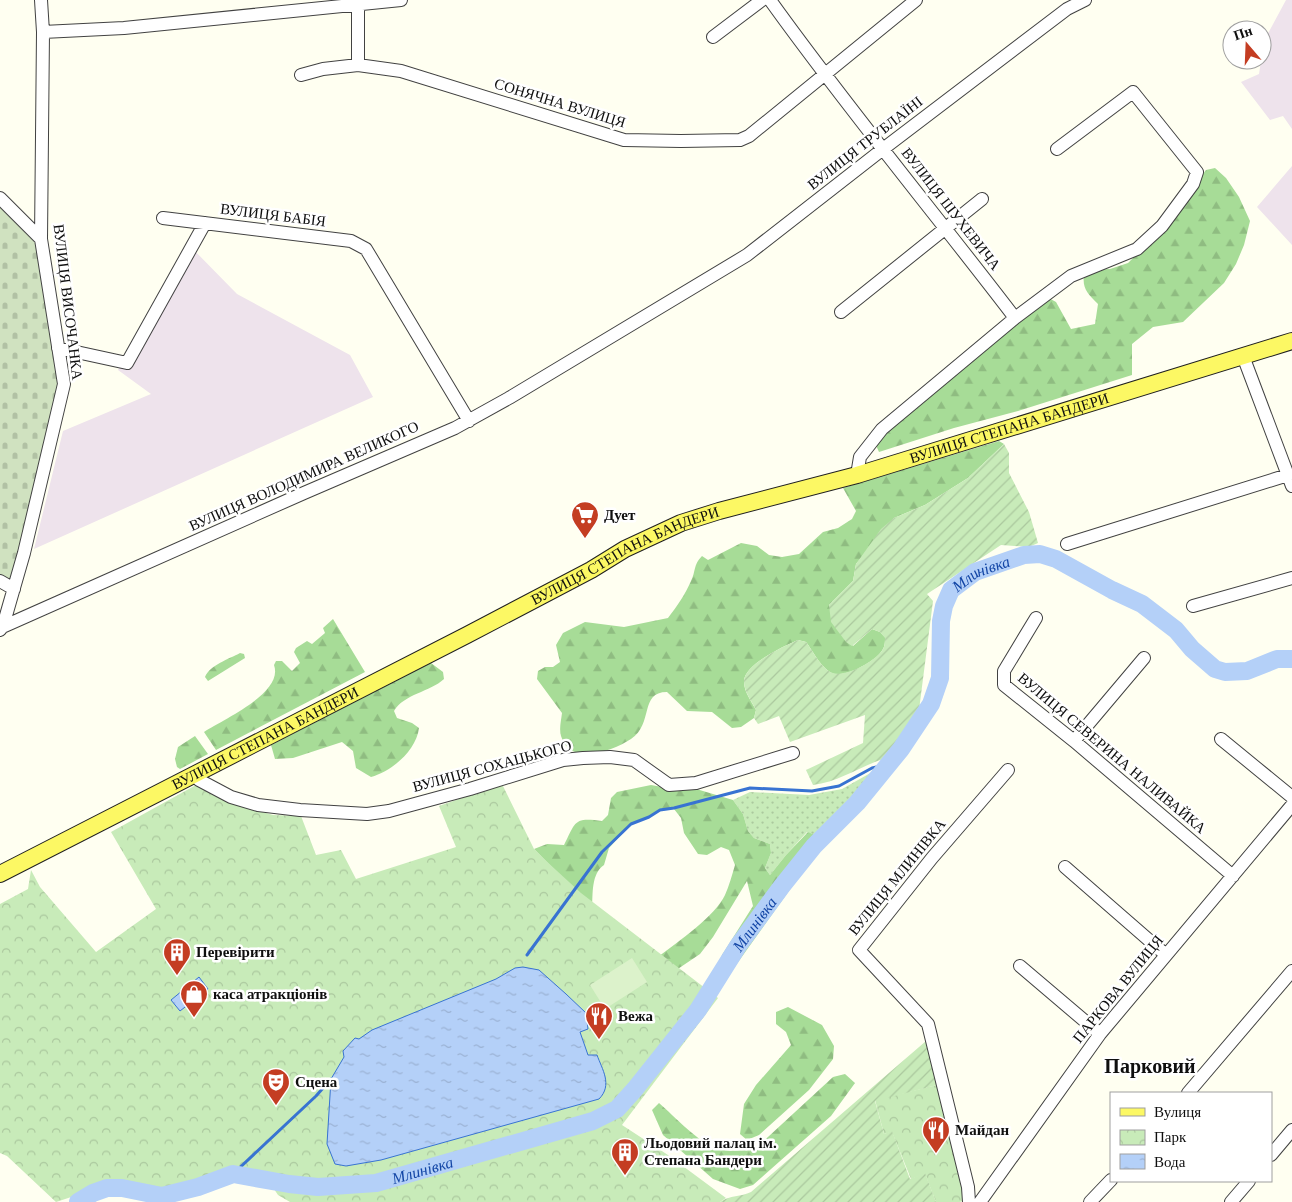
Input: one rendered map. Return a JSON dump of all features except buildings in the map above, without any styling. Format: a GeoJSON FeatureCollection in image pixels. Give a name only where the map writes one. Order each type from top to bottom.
{"type":"FeatureCollection","features":[{"type":"Feature","properties":{"kind":"main road","name":"ВУЛИЦЯ СТЕПАНА БАНДЕРИ"},"geometry":{"type":"LineString","coordinates":[[0,874],[591,570],[625,549],[681,523],[719,511],[857,475],[1292,341]]}},
{"type":"Feature","properties":{"kind":"street","name":"ВУЛИЦЯ ВИСОЧАНКА"},"geometry":{"type":"LineString","coordinates":[[1,628],[14,589],[64,384],[41,239],[43,32],[41,0]]}},
{"type":"Feature","properties":{"kind":"street"},"geometry":{"type":"LineString","coordinates":[[43,32],[124,28],[356,3],[401,0]]}},
{"type":"Feature","properties":{"kind":"street"},"geometry":{"type":"LineString","coordinates":[[713,38],[762,0]]}},
{"type":"Feature","properties":{"kind":"street","name":"ВУЛИЦЯ ШУХЕВИЧА"},"geometry":{"type":"LineString","coordinates":[[770,0],[824,74],[1015,318]]}},
{"type":"Feature","properties":{"kind":"street","name":"СОНЯЧНА ВУЛИЦЯ"},"geometry":{"type":"LineString","coordinates":[[301,75],[323,69],[358,66],[401,71],[624,140],[681,142],[740,140],[749,136],[916,0]]}},
{"type":"Feature","properties":{"kind":"street","name":"ВУЛИЦЯ ТРУБЛАЇНІ"},"geometry":{"type":"LineString","coordinates":[[610,338],[747,254],[1067,10],[1085,0]]}},
{"type":"Feature","properties":{"kind":"street"},"geometry":{"type":"LineString","coordinates":[[356,3],[358,66]]}},
{"type":"Feature","properties":{"kind":"street"},"geometry":{"type":"LineString","coordinates":[[857,475],[860,457],[882,429],[1015,318],[1071,276],[1137,249],[1162,226],[1193,184],[1197,172],[1133,92],[1057,149]]}},
{"type":"Feature","properties":{"kind":"street"},"geometry":{"type":"LineString","coordinates":[[0,198],[41,239]]}},
{"type":"Feature","properties":{"kind":"street"},"geometry":{"type":"LineString","coordinates":[[841,312],[982,199]]}},
{"type":"Feature","properties":{"kind":"street"},"geometry":{"type":"LineString","coordinates":[[163,218],[204,223]]}},
{"type":"Feature","properties":{"kind":"street","name":"ВУЛИЦЯ БАБІЯ"},"geometry":{"type":"LineString","coordinates":[[58,348],[127,364],[204,223],[351,241],[366,249],[468,421]]}},
{"type":"Feature","properties":{"kind":"street","name":"ВУЛИЦЯ ВОЛОДИМИРА ВЕЛИКОГО"},"geometry":{"type":"LineString","coordinates":[[1,628],[455,428],[610,338]]}},
{"type":"Feature","properties":{"kind":"street"},"geometry":{"type":"LineString","coordinates":[[1066,544],[1290,481],[1287,459],[1243,356]]}},
{"type":"Feature","properties":{"kind":"street"},"geometry":{"type":"LineString","coordinates":[[1193,606],[1292,578]]}},
{"type":"Feature","properties":{"kind":"street"},"geometry":{"type":"LineString","coordinates":[[0,580],[14,589]]}},
{"type":"Feature","properties":{"kind":"street","name":"ВУЛИЦЯ СЕВЕРИНА НАЛИВАЙКА"},"geometry":{"type":"LineString","coordinates":[[1036,618],[1004,671],[1004,685],[1074,741],[1233,876]]}},
{"type":"Feature","properties":{"kind":"street"},"geometry":{"type":"LineString","coordinates":[[1074,741],[1144,658]]}},
{"type":"Feature","properties":{"kind":"street"},"geometry":{"type":"LineString","coordinates":[[1221,739],[1292,797]]}},
{"type":"Feature","properties":{"kind":"street","name":"ВУЛИЦЯ СОХАЦЬКОГО"},"geometry":{"type":"LineString","coordinates":[[196,774],[199,780],[231,797],[258,804],[300,810],[367,814],[389,811],[470,789],[563,760],[601,757],[634,760],[670,785],[696,783],[793,753]]}},
{"type":"Feature","properties":{"kind":"street","name":"ВУЛИЦЯ МЛИНІВКА"},"geometry":{"type":"LineString","coordinates":[[969,1202],[968,1187],[928,1024],[859,950],[932,858],[1008,770]]}},
{"type":"Feature","properties":{"kind":"street","name":"ПАРКОВА ВУЛИЦЯ"},"geometry":{"type":"LineString","coordinates":[[980,1202],[1100,1034],[1292,806]]}},
{"type":"Feature","properties":{"kind":"street"},"geometry":{"type":"LineString","coordinates":[[1065,867],[1166,955]]}},
{"type":"Feature","properties":{"kind":"street"},"geometry":{"type":"LineString","coordinates":[[1020,966],[1100,1034]]}},
{"type":"Feature","properties":{"kind":"street"},"geometry":{"type":"LineString","coordinates":[[1189,1092],[1292,971]]}},
{"type":"Feature","properties":{"kind":"street"},"geometry":{"type":"LineString","coordinates":[[1272,1154],[1292,1130]]}},
{"type":"Feature","properties":{"kind":"street"},"geometry":{"type":"LineString","coordinates":[[1090,1202],[1110,1181]]}},
{"type":"Feature","properties":{"kind":"street"},"geometry":{"type":"LineString","coordinates":[[1231,1202],[1248,1182]]}},
{"type":"Feature","properties":{"kind":"shaded area"},"geometry":{"type":"Polygon","coordinates":[[[1286,0],[1292,0],[1292,129],[1283,116],[1270,120],[1241,82],[1259,74],[1260,70],[1272,70],[1272,26],[1286,0]]]}},
{"type":"Feature","properties":{"kind":"shaded area"},"geometry":{"type":"Polygon","coordinates":[[[1292,166],[1292,245],[1257,207],[1292,166]]]}},
{"type":"Feature","properties":{"kind":"shaded area"},"geometry":{"type":"Polygon","coordinates":[[[189,245],[237,294],[350,355],[373,397],[34,549],[63,431],[151,394],[118,370],[189,245]]]}},
{"type":"Feature","properties":{"kind":"green space"},"geometry":{"type":"Polygon","coordinates":[[[1215,168],[1226,178],[1239,197],[1250,221],[1244,245],[1236,264],[1224,283],[1183,322],[1153,327],[1132,344],[1132,375],[879,452],[874,441],[1047,297],[1056,302],[1071,329],[1095,324],[1098,304],[1085,289],[1085,270],[1110,269],[1128,263],[1160,231],[1206,170],[1215,168]]]}},
{"type":"Feature","properties":{"kind":"green space"},"geometry":{"type":"Polygon","coordinates":[[[2,207],[41,239],[64,384],[14,589],[0,578],[0,208],[2,207]]]}},
{"type":"Feature","properties":{"kind":"green space"},"geometry":{"type":"Polygon","coordinates":[[[999,441],[1004,444],[968,478],[925,505],[894,518],[856,564],[853,581],[829,605],[853,646],[872,629],[880,632],[885,637],[885,643],[881,652],[872,660],[852,671],[834,674],[826,669],[806,642],[798,640],[765,657],[750,669],[745,676],[745,689],[756,710],[754,718],[741,727],[732,728],[712,712],[687,711],[667,692],[658,693],[653,697],[638,733],[623,744],[593,754],[582,754],[566,746],[560,733],[562,713],[537,679],[538,671],[545,667],[553,667],[560,662],[556,645],[563,633],[585,622],[624,627],[668,618],[686,591],[693,577],[697,562],[702,556],[708,560],[741,543],[757,546],[769,555],[782,557],[799,554],[823,532],[838,528],[852,519],[856,511],[843,488],[999,441]]]}},
{"type":"Feature","properties":{"kind":"green space"},"geometry":{"type":"Polygon","coordinates":[[[1004,444],[1009,453],[1009,473],[1029,512],[1038,543],[1029,547],[1001,545],[927,594],[933,601],[919,710],[887,758],[841,777],[813,785],[806,770],[863,743],[865,715],[790,742],[779,716],[758,724],[754,718],[756,710],[744,685],[745,676],[750,669],[765,657],[798,640],[806,642],[821,664],[833,673],[838,674],[852,671],[877,656],[885,643],[885,638],[880,632],[872,629],[852,646],[846,642],[831,622],[829,605],[853,581],[856,564],[881,529],[894,518],[925,505],[968,478],[1004,444]]]}},
{"type":"Feature","properties":{"kind":"green space"},"geometry":{"type":"Polygon","coordinates":[[[333,619],[365,672],[216,750],[204,732],[262,695],[275,675],[274,665],[276,661],[282,661],[292,671],[300,663],[294,652],[296,648],[307,641],[312,644],[325,633],[323,628],[333,619]]]}},
{"type":"Feature","properties":{"kind":"green space"},"geometry":{"type":"Polygon","coordinates":[[[240,653],[244,654],[245,658],[208,681],[205,677],[211,669],[240,653]]]}},
{"type":"Feature","properties":{"kind":"green space"},"geometry":{"type":"Polygon","coordinates":[[[431,663],[443,672],[444,679],[404,701],[394,711],[397,718],[412,723],[419,728],[413,745],[408,752],[387,770],[371,777],[356,768],[353,751],[342,742],[293,758],[275,759],[271,745],[431,663]]]}},
{"type":"Feature","properties":{"kind":"green space"},"geometry":{"type":"Polygon","coordinates":[[[195,736],[208,754],[180,769],[177,767],[175,759],[178,747],[195,736]]]}},
{"type":"Feature","properties":{"kind":"green space"},"geometry":{"type":"Polygon","coordinates":[[[877,771],[852,803],[815,835],[807,832],[770,875],[765,868],[771,853],[770,844],[754,838],[748,831],[743,814],[733,800],[750,792],[809,795],[842,789],[877,771]]]}},
{"type":"Feature","properties":{"kind":"green space"},"geometry":{"type":"Polygon","coordinates":[[[502,784],[534,849],[544,859],[581,893],[718,998],[622,1125],[668,1155],[726,1198],[720,1202],[290,1202],[278,1195],[272,1186],[221,1173],[162,1191],[111,1184],[56,1202],[7,1156],[0,1153],[0,904],[28,889],[31,870],[40,887],[96,952],[156,909],[111,832],[196,785],[228,802],[273,815],[301,816],[316,855],[341,850],[356,879],[456,847],[439,806],[502,784]]]}},
{"type":"Feature","properties":{"kind":"green space"},"geometry":{"type":"Polygon","coordinates":[[[651,785],[668,788],[693,788],[733,800],[743,814],[748,831],[754,838],[770,844],[771,853],[765,868],[770,875],[808,832],[815,835],[818,850],[731,972],[720,964],[722,955],[753,906],[747,881],[713,937],[700,954],[657,983],[659,956],[695,928],[720,903],[725,895],[735,865],[729,850],[721,847],[707,855],[698,854],[684,833],[681,818],[674,809],[660,810],[649,817],[631,824],[609,848],[604,865],[595,879],[592,908],[534,849],[547,844],[564,845],[577,823],[586,820],[602,821],[608,815],[611,798],[617,792],[651,785]]]}},
{"type":"Feature","properties":{"kind":"green space"},"geometry":{"type":"Polygon","coordinates":[[[632,958],[647,982],[605,1009],[590,985],[632,958]]]}},
{"type":"Feature","properties":{"kind":"green space"},"geometry":{"type":"Polygon","coordinates":[[[788,1007],[822,1025],[834,1046],[833,1059],[809,1090],[759,1135],[747,1140],[740,1134],[744,1104],[756,1085],[791,1045],[786,1032],[776,1024],[776,1012],[788,1007]]]}},
{"type":"Feature","properties":{"kind":"green space"},"geometry":{"type":"Polygon","coordinates":[[[926,1041],[937,1085],[875,1101],[884,1134],[892,1131],[910,1179],[925,1173],[936,1202],[720,1202],[751,1192],[926,1041]]]}},
{"type":"Feature","properties":{"kind":"green space"},"geometry":{"type":"Polygon","coordinates":[[[845,1074],[855,1083],[831,1116],[753,1185],[740,1189],[713,1179],[663,1135],[652,1110],[659,1103],[696,1136],[718,1149],[737,1151],[751,1149],[756,1148],[833,1077],[845,1074]]]}},
{"type":"Feature","properties":{"kind":"green space"},"geometry":{"type":"Polygon","coordinates":[[[937,1085],[965,1200],[960,1202],[936,1202],[925,1174],[911,1179],[892,1132],[884,1134],[875,1100],[937,1085]]]}},
{"type":"Feature","properties":{"kind":"water"},"geometry":{"type":"Polygon","coordinates":[[[523,967],[539,970],[586,1013],[588,1029],[580,1032],[588,1055],[597,1055],[604,1071],[606,1083],[603,1094],[599,1099],[381,1160],[346,1166],[335,1164],[327,1144],[331,1079],[344,1057],[343,1051],[355,1038],[359,1039],[372,1030],[496,979],[515,968],[523,967]]]}},
{"type":"Feature","properties":{"kind":"water"},"geometry":{"type":"Polygon","coordinates":[[[199,977],[208,989],[180,1011],[171,1000],[199,977]]]}},
{"type":"Feature","properties":{"kind":"waterway","name":"Млинівка"},"geometry":{"type":"LineString","coordinates":[[78,1202],[93,1193],[107,1188],[122,1188],[162,1196],[198,1187],[233,1174],[318,1187],[376,1183],[593,1121],[617,1109],[698,1010],[738,946],[782,886],[814,846],[857,803],[901,749],[931,704],[940,678],[941,621],[944,606],[951,590],[975,572],[1024,555],[1040,554],[1056,559],[1112,590],[1142,604],[1176,630],[1192,649],[1215,669],[1225,672],[1247,671],[1277,659],[1292,659]]}},
{"type":"Feature","properties":{"kind":"waterway"},"geometry":{"type":"LineString","coordinates":[[527,955],[602,852],[631,824],[649,817],[660,810],[750,788],[812,791],[839,786],[872,768],[890,764]]}},
{"type":"Feature","properties":{"kind":"waterway"},"geometry":{"type":"LineString","coordinates":[[233,1174],[316,1096],[331,1079]]}},
{"type":"Feature","properties":{"kind":"place","name":"Дует"},"geometry":{"type":"Point","coordinates":[585,539]}},
{"type":"Feature","properties":{"kind":"place","name":"Перевірити"},"geometry":{"type":"Point","coordinates":[177,976]}},
{"type":"Feature","properties":{"kind":"place","name":"каса атракціонів"},"geometry":{"type":"Point","coordinates":[194,1018]}},
{"type":"Feature","properties":{"kind":"place","name":"Вежа"},"geometry":{"type":"Point","coordinates":[599,1040]}},
{"type":"Feature","properties":{"kind":"place","name":"Сцена"},"geometry":{"type":"Point","coordinates":[276,1106]}},
{"type":"Feature","properties":{"kind":"place","name":"Майдан"},"geometry":{"type":"Point","coordinates":[936,1154]}},
{"type":"Feature","properties":{"kind":"place","name":"Льодовий палац ім. Степана Бандери"},"geometry":{"type":"Point","coordinates":[625,1176]}},
{"type":"Feature","properties":{"kind":"district","name":"Парковий"},"geometry":{"type":"Point","coordinates":[1150,1066]}}]}
